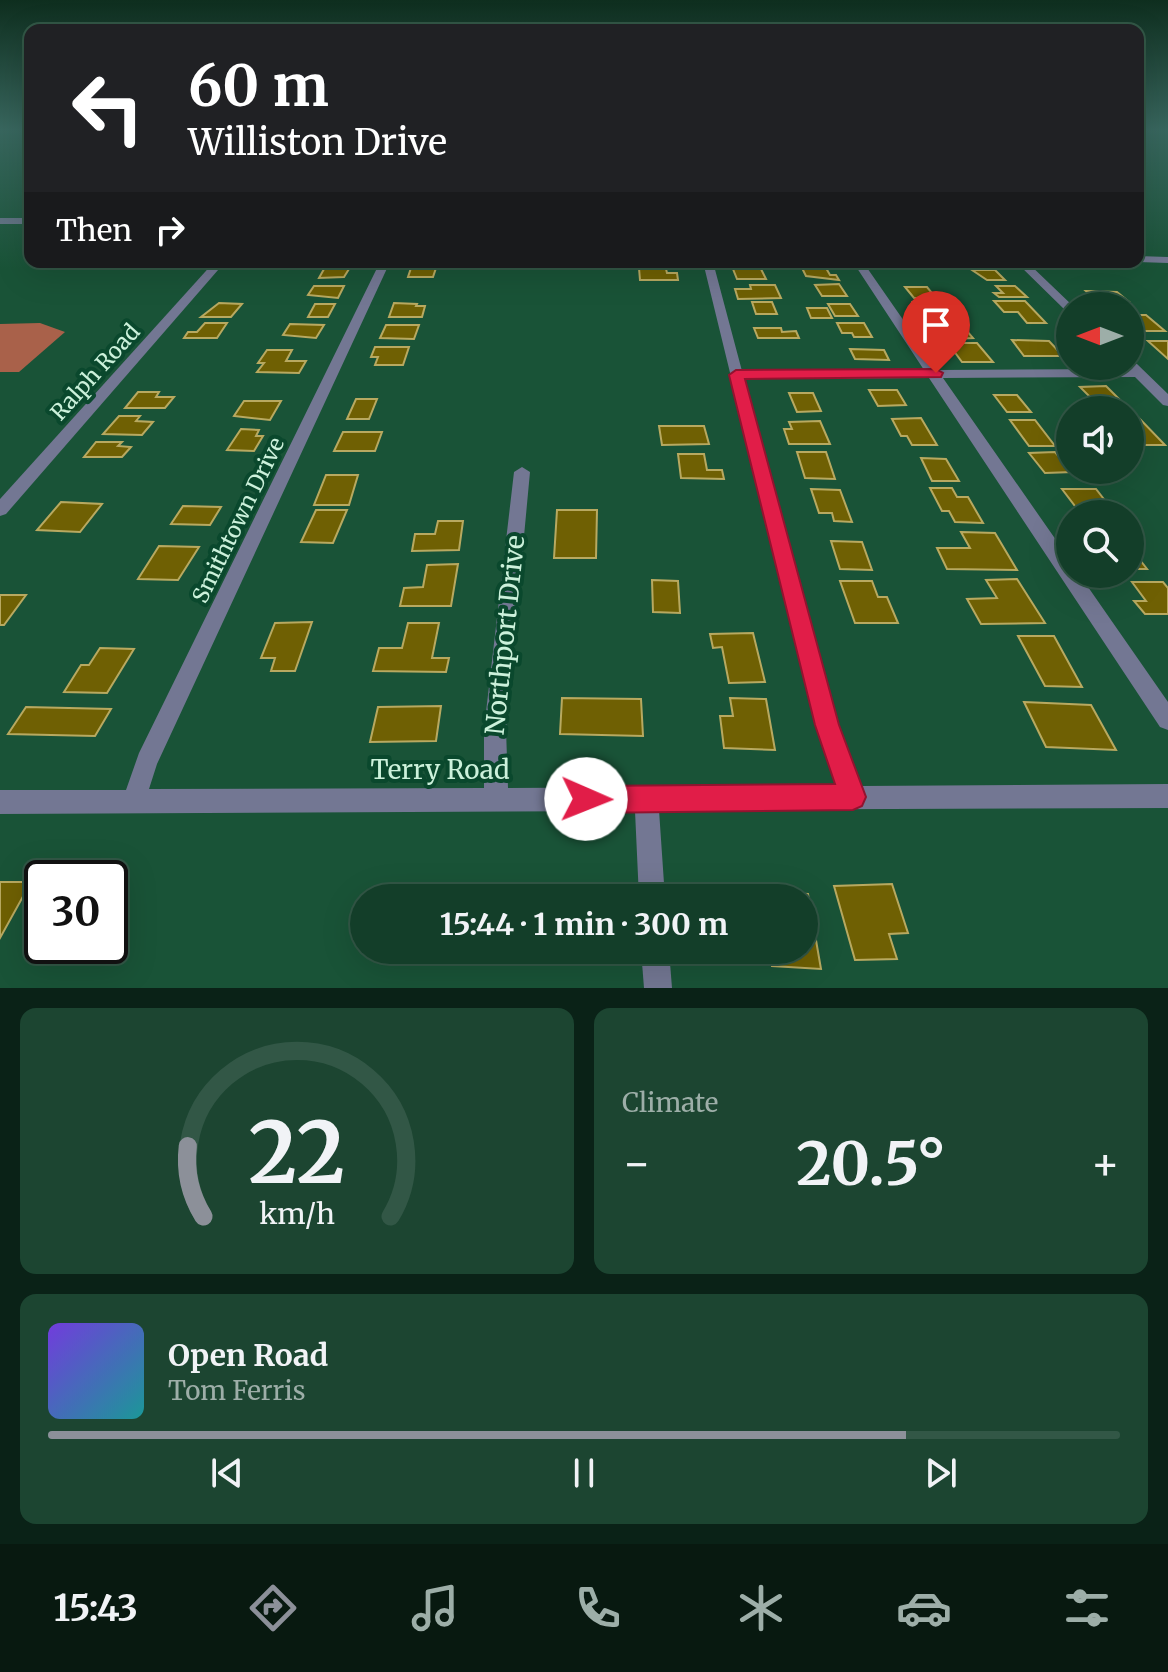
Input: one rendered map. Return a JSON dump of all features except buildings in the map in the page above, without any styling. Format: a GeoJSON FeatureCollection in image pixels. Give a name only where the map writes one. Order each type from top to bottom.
{"type":"FeatureCollection","features":[{"type":"Feature","properties":{"kind":"street"},"geometry":{"type":"LineString","coordinates":[[0,221],[24,221]]}},
{"type":"Feature","properties":{"kind":"street"},"geometry":{"type":"LineString","coordinates":[[1144,259],[1168,260]]}},
{"type":"Feature","properties":{"kind":"street","name":"Ralph Road"},"geometry":{"type":"LineString","coordinates":[[0,510],[215,268]]}},
{"type":"Feature","properties":{"kind":"street","name":"Smithtown Drive"},"geometry":{"type":"LineString","coordinates":[[134,800],[147,761],[382,268]]}},
{"type":"Feature","properties":{"kind":"street"},"geometry":{"type":"LineString","coordinates":[[709,268],[827,725],[853,797]]}},
{"type":"Feature","properties":{"kind":"street"},"geometry":{"type":"LineString","coordinates":[[862,268],[1168,720]]}},
{"type":"Feature","properties":{"kind":"street"},"geometry":{"type":"LineString","coordinates":[[1027,268],[1056,296]]}},
{"type":"Feature","properties":{"kind":"street"},"geometry":{"type":"LineString","coordinates":[[736,375],[1056,371]]}},
{"type":"Feature","properties":{"kind":"street"},"geometry":{"type":"LineString","coordinates":[[1144,379],[1168,402]]}},
{"type":"Feature","properties":{"kind":"street","name":"Northport Drive"},"geometry":{"type":"LineString","coordinates":[[496,798],[495,729],[522,472]]}},
{"type":"Feature","properties":{"kind":"street","name":"Terry Road"},"geometry":{"type":"LineString","coordinates":[[0,802],[1168,796]]}},
{"type":"Feature","properties":{"kind":"street"},"geometry":{"type":"LineString","coordinates":[[646,800],[651,884]]}},
{"type":"Feature","properties":{"kind":"street"},"geometry":{"type":"LineString","coordinates":[[656,964],[658,988]]}},
{"type":"Feature","properties":{"kind":"shaded area"},"geometry":{"type":"Polygon","coordinates":[[[40,323],[65,332],[19,372],[0,372],[0,324],[40,323]]]}},
{"type":"Feature","properties":{"kind":"route"},"geometry":{"type":"LineString","coordinates":[[586,799],[853,797],[827,725],[736,375],[936,373]]}}]}
